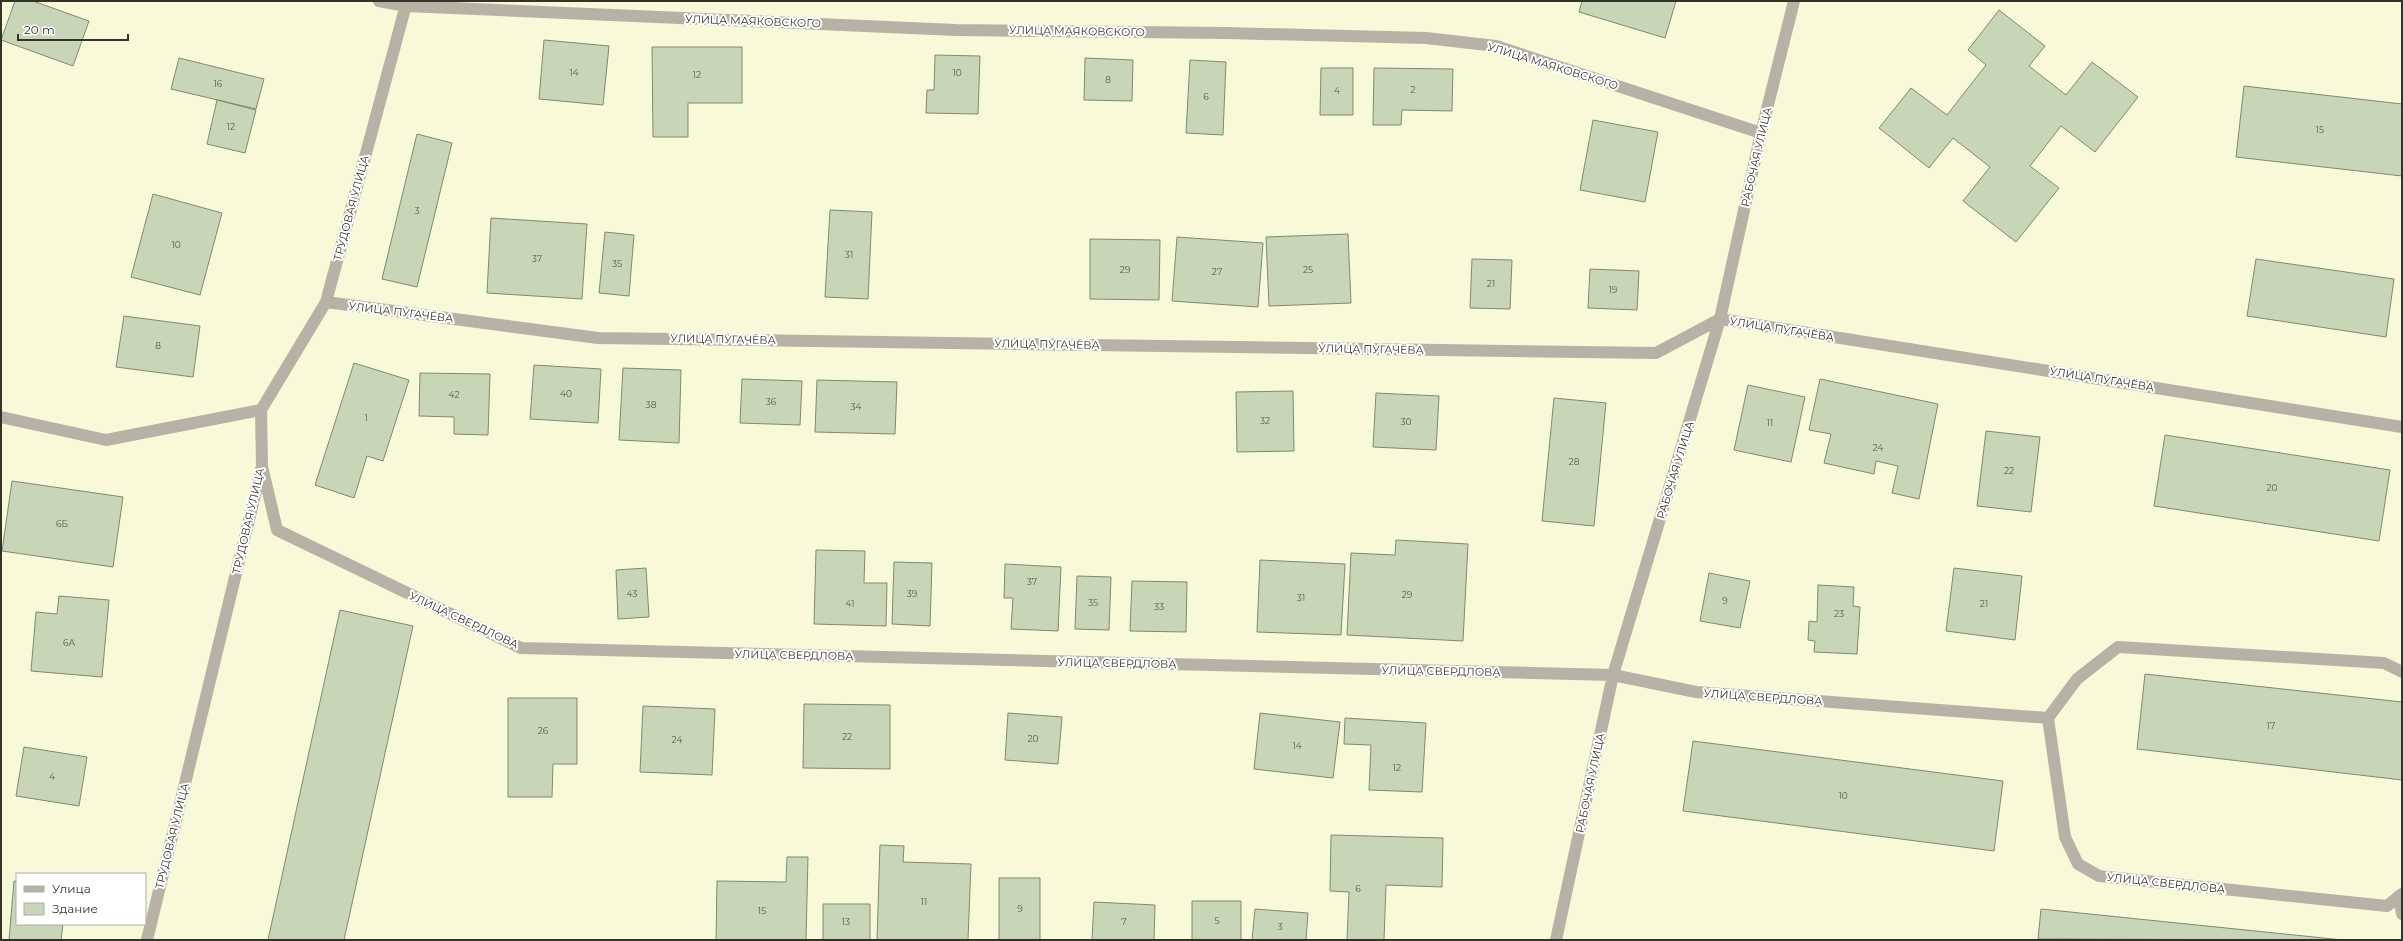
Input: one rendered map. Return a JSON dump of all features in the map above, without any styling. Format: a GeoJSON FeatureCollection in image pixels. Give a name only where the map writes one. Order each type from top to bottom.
{"type":"FeatureCollection","features":[{"type":"Feature","properties":{"kind":"street","name":"УЛИЦА МАЯКОВСКОГО"},"geometry":{"type":"LineString","coordinates":[[379,1],[406,4],[956,30],[1226,33],[1426,38],[1496,46],[1761,133]]}},
{"type":"Feature","properties":{"kind":"street","name":"РАБОЧАЯ УЛИЦА"},"geometry":{"type":"LineString","coordinates":[[1556,940],[1613,675],[1720,319],[1761,133],[1794,1]]}},
{"type":"Feature","properties":{"kind":"street","name":"ТРУДОВАЯ УЛИЦА"},"geometry":{"type":"LineString","coordinates":[[147,940],[262,466],[261,410],[326,302],[406,4]]}},
{"type":"Feature","properties":{"kind":"street","name":"УЛИЦА ПУГАЧЁВА"},"geometry":{"type":"LineString","coordinates":[[326,302],[598,338],[1656,353],[1720,319],[2402,426]]}},
{"type":"Feature","properties":{"kind":"street"},"geometry":{"type":"LineString","coordinates":[[1,417],[106,440],[261,410]]}},
{"type":"Feature","properties":{"kind":"street","name":"УЛИЦА СВЕРДЛОВА"},"geometry":{"type":"LineString","coordinates":[[262,466],[276,530],[521,648],[1613,675],[1696,692],[2048,718],[2065,837],[2078,864],[2100,876],[2387,906],[2400,895]]}},
{"type":"Feature","properties":{"kind":"street"},"geometry":{"type":"LineString","coordinates":[[2048,718],[2077,679],[2118,648],[2384,663],[2402,672]]}},
{"type":"Feature","properties":{"kind":"street"},"geometry":{"type":"LineString","coordinates":[[2400,895],[2402,914]]}},
{"type":"Feature","properties":{"kind":"building"},"geometry":{"type":"Polygon","coordinates":[[[15,1],[33,1],[89,21],[73,66],[1,40],[15,1]]]}},
{"type":"Feature","properties":{"kind":"building"},"geometry":{"type":"Polygon","coordinates":[[[1582,1],[1676,1],[1665,38],[1579,12],[1582,1]]]}},
{"type":"Feature","properties":{"kind":"building"},"geometry":{"type":"Polygon","coordinates":[[[1999,10],[2045,46],[2029,66],[2066,95],[2092,62],[2138,97],[2095,152],[2061,126],[2030,166],[2059,188],[2016,242],[1963,201],[1990,167],[1953,138],[1929,168],[1879,128],[1911,88],[1947,115],[1986,65],[1968,50],[1999,10]]]}},
{"type":"Feature","properties":{"kind":"building"},"geometry":{"type":"Polygon","coordinates":[[[544,40],[609,46],[603,105],[539,99],[544,40]]]}},
{"type":"Feature","properties":{"kind":"building"},"geometry":{"type":"Polygon","coordinates":[[[652,47],[742,47],[742,103],[688,103],[688,137],[653,137],[652,47]]]}},
{"type":"Feature","properties":{"kind":"building"},"geometry":{"type":"Polygon","coordinates":[[[935,55],[980,56],[978,114],[926,113],[927,90],[934,90],[935,55]]]}},
{"type":"Feature","properties":{"kind":"building"},"geometry":{"type":"Polygon","coordinates":[[[179,58],[264,79],[256,109],[171,89],[179,58]]]}},
{"type":"Feature","properties":{"kind":"building"},"geometry":{"type":"Polygon","coordinates":[[[1085,58],[1133,60],[1132,101],[1084,100],[1085,58]]]}},
{"type":"Feature","properties":{"kind":"building"},"geometry":{"type":"Polygon","coordinates":[[[1190,60],[1226,62],[1223,135],[1186,133],[1190,60]]]}},
{"type":"Feature","properties":{"kind":"building"},"geometry":{"type":"Polygon","coordinates":[[[1321,68],[1353,68],[1353,115],[1320,115],[1321,68]]]}},
{"type":"Feature","properties":{"kind":"building"},"geometry":{"type":"Polygon","coordinates":[[[1374,68],[1453,69],[1452,111],[1402,110],[1401,125],[1373,125],[1374,68]]]}},
{"type":"Feature","properties":{"kind":"building"},"geometry":{"type":"Polygon","coordinates":[[[2244,86],[2402,104],[2402,176],[2236,157],[2244,86]]]}},
{"type":"Feature","properties":{"kind":"building"},"geometry":{"type":"Polygon","coordinates":[[[217,100],[256,110],[245,153],[207,144],[217,100]]]}},
{"type":"Feature","properties":{"kind":"building"},"geometry":{"type":"Polygon","coordinates":[[[1593,120],[1658,132],[1645,202],[1580,190],[1593,120]]]}},
{"type":"Feature","properties":{"kind":"building"},"geometry":{"type":"Polygon","coordinates":[[[417,134],[452,143],[417,287],[382,279],[417,134]]]}},
{"type":"Feature","properties":{"kind":"building"},"geometry":{"type":"Polygon","coordinates":[[[153,194],[222,213],[200,295],[131,277],[153,194]]]}},
{"type":"Feature","properties":{"kind":"building"},"geometry":{"type":"Polygon","coordinates":[[[830,210],[872,212],[868,299],[825,297],[830,210]]]}},
{"type":"Feature","properties":{"kind":"building"},"geometry":{"type":"Polygon","coordinates":[[[491,218],[587,224],[582,299],[487,293],[491,218]]]}},
{"type":"Feature","properties":{"kind":"building"},"geometry":{"type":"Polygon","coordinates":[[[605,232],[634,235],[629,296],[599,293],[605,232]]]}},
{"type":"Feature","properties":{"kind":"building"},"geometry":{"type":"Polygon","coordinates":[[[1348,234],[1351,303],[1269,306],[1266,237],[1348,234]]]}},
{"type":"Feature","properties":{"kind":"building"},"geometry":{"type":"Polygon","coordinates":[[[1177,237],[1263,243],[1258,307],[1172,301],[1177,237]]]}},
{"type":"Feature","properties":{"kind":"building"},"geometry":{"type":"Polygon","coordinates":[[[1090,239],[1160,240],[1159,300],[1090,299],[1090,239]]]}},
{"type":"Feature","properties":{"kind":"building"},"geometry":{"type":"Polygon","coordinates":[[[1472,259],[1512,260],[1510,309],[1470,308],[1472,259]]]}},
{"type":"Feature","properties":{"kind":"building"},"geometry":{"type":"Polygon","coordinates":[[[2256,259],[2394,279],[2386,337],[2247,316],[2256,259]]]}},
{"type":"Feature","properties":{"kind":"building"},"geometry":{"type":"Polygon","coordinates":[[[1590,269],[1639,271],[1637,310],[1588,308],[1590,269]]]}},
{"type":"Feature","properties":{"kind":"building"},"geometry":{"type":"Polygon","coordinates":[[[124,316],[200,326],[193,377],[116,367],[124,316]]]}},
{"type":"Feature","properties":{"kind":"building"},"geometry":{"type":"Polygon","coordinates":[[[354,363],[409,380],[383,461],[367,456],[354,498],[315,485],[354,363]]]}},
{"type":"Feature","properties":{"kind":"building"},"geometry":{"type":"Polygon","coordinates":[[[534,365],[601,369],[598,423],[530,419],[534,365]]]}},
{"type":"Feature","properties":{"kind":"building"},"geometry":{"type":"Polygon","coordinates":[[[623,368],[681,370],[679,443],[619,440],[623,368]]]}},
{"type":"Feature","properties":{"kind":"building"},"geometry":{"type":"Polygon","coordinates":[[[420,373],[490,374],[488,435],[454,434],[454,417],[419,416],[420,373]]]}},
{"type":"Feature","properties":{"kind":"building"},"geometry":{"type":"Polygon","coordinates":[[[742,379],[802,381],[800,425],[740,423],[742,379]]]}},
{"type":"Feature","properties":{"kind":"building"},"geometry":{"type":"Polygon","coordinates":[[[1820,379],[1938,404],[1919,499],[1892,493],[1898,466],[1876,461],[1874,474],[1824,463],[1831,434],[1809,430],[1820,379]]]}},
{"type":"Feature","properties":{"kind":"building"},"geometry":{"type":"Polygon","coordinates":[[[817,380],[897,382],[895,434],[815,432],[817,380]]]}},
{"type":"Feature","properties":{"kind":"building"},"geometry":{"type":"Polygon","coordinates":[[[1748,385],[1805,397],[1791,462],[1734,450],[1748,385]]]}},
{"type":"Feature","properties":{"kind":"building"},"geometry":{"type":"Polygon","coordinates":[[[1293,391],[1294,451],[1237,452],[1236,392],[1293,391]]]}},
{"type":"Feature","properties":{"kind":"building"},"geometry":{"type":"Polygon","coordinates":[[[1376,393],[1439,396],[1436,450],[1373,447],[1376,393]]]}},
{"type":"Feature","properties":{"kind":"building"},"geometry":{"type":"Polygon","coordinates":[[[1554,398],[1606,403],[1594,526],[1542,521],[1554,398]]]}},
{"type":"Feature","properties":{"kind":"building"},"geometry":{"type":"Polygon","coordinates":[[[1986,431],[2040,437],[2031,512],[1977,506],[1986,431]]]}},
{"type":"Feature","properties":{"kind":"building"},"geometry":{"type":"Polygon","coordinates":[[[2165,435],[2390,470],[2379,541],[2154,506],[2165,435]]]}},
{"type":"Feature","properties":{"kind":"building"},"geometry":{"type":"Polygon","coordinates":[[[12,481],[123,497],[113,567],[2,551],[12,481]]]}},
{"type":"Feature","properties":{"kind":"building"},"geometry":{"type":"Polygon","coordinates":[[[1396,540],[1468,544],[1463,641],[1347,635],[1351,553],[1395,555],[1396,540]]]}},
{"type":"Feature","properties":{"kind":"building"},"geometry":{"type":"Polygon","coordinates":[[[816,550],[865,551],[864,583],[887,583],[886,626],[814,624],[816,550]]]}},
{"type":"Feature","properties":{"kind":"building"},"geometry":{"type":"Polygon","coordinates":[[[1260,560],[1345,564],[1341,635],[1257,632],[1260,560]]]}},
{"type":"Feature","properties":{"kind":"building"},"geometry":{"type":"Polygon","coordinates":[[[894,562],[932,563],[930,626],[892,624],[894,562]]]}},
{"type":"Feature","properties":{"kind":"building"},"geometry":{"type":"Polygon","coordinates":[[[1005,564],[1061,567],[1058,631],[1011,629],[1013,598],[1004,598],[1005,564]]]}},
{"type":"Feature","properties":{"kind":"building"},"geometry":{"type":"Polygon","coordinates":[[[646,568],[649,617],[618,619],[616,570],[646,568]]]}},
{"type":"Feature","properties":{"kind":"building"},"geometry":{"type":"Polygon","coordinates":[[[1954,568],[2022,576],[2015,640],[1946,631],[1954,568]]]}},
{"type":"Feature","properties":{"kind":"building"},"geometry":{"type":"Polygon","coordinates":[[[1709,573],[1750,581],[1740,628],[1700,621],[1709,573]]]}},
{"type":"Feature","properties":{"kind":"building"},"geometry":{"type":"Polygon","coordinates":[[[1077,576],[1111,577],[1109,630],[1075,629],[1077,576]]]}},
{"type":"Feature","properties":{"kind":"building"},"geometry":{"type":"Polygon","coordinates":[[[1132,581],[1187,582],[1186,632],[1130,631],[1132,581]]]}},
{"type":"Feature","properties":{"kind":"building"},"geometry":{"type":"Polygon","coordinates":[[[1818,585],[1854,587],[1853,606],[1860,607],[1857,654],[1814,652],[1815,641],[1808,640],[1809,621],[1817,622],[1818,585]]]}},
{"type":"Feature","properties":{"kind":"building"},"geometry":{"type":"Polygon","coordinates":[[[59,596],[109,600],[102,677],[31,671],[36,612],[57,614],[59,596]]]}},
{"type":"Feature","properties":{"kind":"building"},"geometry":{"type":"Polygon","coordinates":[[[340,610],[413,626],[344,940],[268,940],[340,610]]]}},
{"type":"Feature","properties":{"kind":"building"},"geometry":{"type":"Polygon","coordinates":[[[2145,674],[2402,702],[2402,780],[2137,749],[2145,674]]]}},
{"type":"Feature","properties":{"kind":"building"},"geometry":{"type":"Polygon","coordinates":[[[508,698],[577,698],[577,764],[553,764],[552,797],[508,797],[508,698]]]}},
{"type":"Feature","properties":{"kind":"building"},"geometry":{"type":"Polygon","coordinates":[[[804,704],[890,705],[890,769],[803,768],[804,704]]]}},
{"type":"Feature","properties":{"kind":"building"},"geometry":{"type":"Polygon","coordinates":[[[643,706],[715,709],[712,775],[640,772],[643,706]]]}},
{"type":"Feature","properties":{"kind":"building"},"geometry":{"type":"Polygon","coordinates":[[[1008,713],[1062,717],[1058,764],[1005,760],[1008,713]]]}},
{"type":"Feature","properties":{"kind":"building"},"geometry":{"type":"Polygon","coordinates":[[[1260,713],[1340,722],[1333,778],[1254,769],[1260,713]]]}},
{"type":"Feature","properties":{"kind":"building"},"geometry":{"type":"Polygon","coordinates":[[[1345,718],[1426,723],[1422,792],[1369,790],[1371,745],[1344,744],[1345,718]]]}},
{"type":"Feature","properties":{"kind":"building"},"geometry":{"type":"Polygon","coordinates":[[[1693,741],[2003,781],[1994,851],[1683,811],[1693,741]]]}},
{"type":"Feature","properties":{"kind":"building"},"geometry":{"type":"Polygon","coordinates":[[[24,747],[87,757],[79,806],[16,796],[24,747]]]}},
{"type":"Feature","properties":{"kind":"building"},"geometry":{"type":"Polygon","coordinates":[[[1331,835],[1443,838],[1442,887],[1386,885],[1384,940],[1347,940],[1349,892],[1330,891],[1331,835]]]}},
{"type":"Feature","properties":{"kind":"building"},"geometry":{"type":"Polygon","coordinates":[[[880,845],[904,846],[903,862],[971,864],[968,940],[877,940],[880,845]]]}},
{"type":"Feature","properties":{"kind":"building"},"geometry":{"type":"Polygon","coordinates":[[[787,857],[808,857],[806,940],[716,940],[717,881],[786,882],[787,857]]]}},
{"type":"Feature","properties":{"kind":"building"},"geometry":{"type":"Polygon","coordinates":[[[999,878],[1040,878],[1040,940],[999,940],[999,878]]]}},
{"type":"Feature","properties":{"kind":"building"},"geometry":{"type":"Polygon","coordinates":[[[14,881],[16,881],[16,925],[63,925],[61,940],[9,940],[14,881]]]}},
{"type":"Feature","properties":{"kind":"building"},"geometry":{"type":"Polygon","coordinates":[[[1192,901],[1241,901],[1241,940],[1192,940],[1192,901]]]}},
{"type":"Feature","properties":{"kind":"building"},"geometry":{"type":"Polygon","coordinates":[[[1094,902],[1155,905],[1154,940],[1092,940],[1094,902]]]}},
{"type":"Feature","properties":{"kind":"building"},"geometry":{"type":"Polygon","coordinates":[[[823,904],[870,904],[870,940],[823,940],[823,904]]]}},
{"type":"Feature","properties":{"kind":"building"},"geometry":{"type":"Polygon","coordinates":[[[1255,909],[1308,913],[1306,940],[1252,940],[1255,909]]]}},
{"type":"Feature","properties":{"kind":"building"},"geometry":{"type":"Polygon","coordinates":[[[2041,909],[2343,940],[2038,939],[2041,909]]]}}]}
